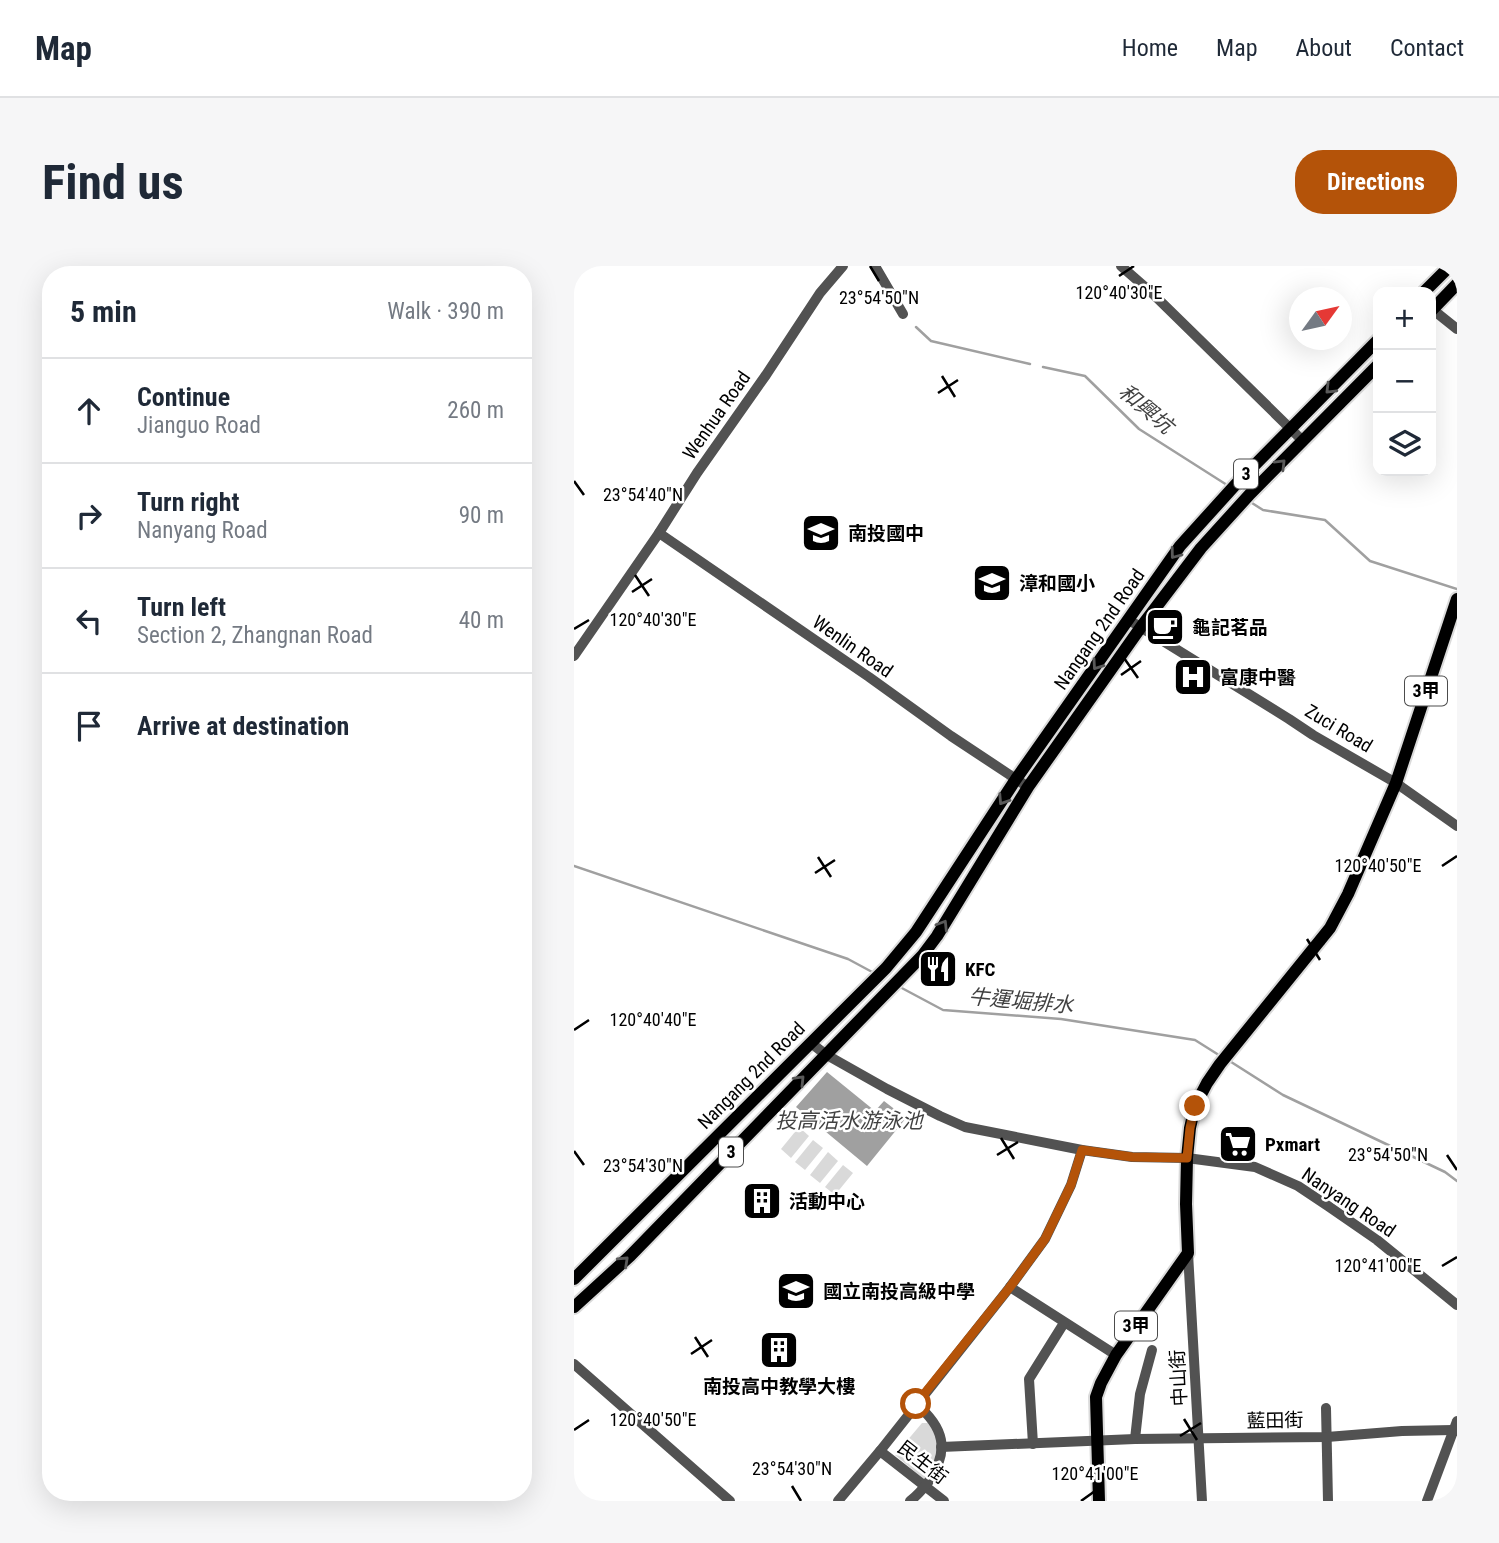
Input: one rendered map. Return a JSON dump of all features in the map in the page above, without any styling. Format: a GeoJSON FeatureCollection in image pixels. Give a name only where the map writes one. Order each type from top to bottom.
{"type":"FeatureCollection","features":[{"type":"Feature","properties":{"kind":"main road"},"geometry":{"type":"LineString","coordinates":[[1430,287],[1450,266]]}},
{"type":"Feature","properties":{"kind":"main road"},"geometry":{"type":"LineString","coordinates":[[1436,303],[1457,284]]}},
{"type":"Feature","properties":{"kind":"main road","name":"Nangang 2nd Road"},"geometry":{"type":"LineString","coordinates":[[574,1279],[886,968],[916,933],[1016,779],[1180,546],[1237,483],[1373,345]]}},
{"type":"Feature","properties":{"kind":"main road","name":"Nangang 2nd Road"},"geometry":{"type":"LineString","coordinates":[[574,1307],[630,1256],[922,956],[1028,787],[1141,627],[1201,548],[1250,494],[1373,370]]}},
{"type":"Feature","properties":{"kind":"main road","name":"3甲"},"geometry":{"type":"LineString","coordinates":[[1099,1501],[1096,1397],[1101,1383],[1116,1355],[1188,1252],[1187,1158],[1195,1106],[1223,1060],[1330,928],[1348,894],[1396,783],[1457,599]]}},
{"type":"Feature","properties":{"kind":"street","name":"Wenhua Road"},"geometry":{"type":"LineString","coordinates":[[574,656],[820,293],[843,266]]}},
{"type":"Feature","properties":{"kind":"street"},"geometry":{"type":"LineString","coordinates":[[875,266],[903,314]]}},
{"type":"Feature","properties":{"kind":"street"},"geometry":{"type":"LineString","coordinates":[[1121,266],[1303,441]]}},
{"type":"Feature","properties":{"kind":"street"},"geometry":{"type":"LineString","coordinates":[[1436,312],[1457,328]]}},
{"type":"Feature","properties":{"kind":"street","name":"Wenlin Road"},"geometry":{"type":"LineString","coordinates":[[659,533],[1028,787]]}},
{"type":"Feature","properties":{"kind":"street","name":"Zuci Road"},"geometry":{"type":"LineString","coordinates":[[1129,620],[1313,735],[1396,783],[1457,826]]}},
{"type":"Feature","properties":{"kind":"street","name":"Nanyang Road"},"geometry":{"type":"LineString","coordinates":[[811,1043],[825,1054],[887,1089],[965,1127],[1132,1157],[1187,1158],[1255,1167],[1298,1186],[1377,1240],[1457,1306]]}},
{"type":"Feature","properties":{"kind":"street"},"geometry":{"type":"LineString","coordinates":[[842,1500],[1045,1239],[1071,1185],[1082,1150]]}},
{"type":"Feature","properties":{"kind":"street","name":"中山街"},"geometry":{"type":"LineString","coordinates":[[1188,1252],[1202,1501]]}},
{"type":"Feature","properties":{"kind":"street"},"geometry":{"type":"LineString","coordinates":[[1010,1287],[1116,1355]]}},
{"type":"Feature","properties":{"kind":"street"},"geometry":{"type":"LineString","coordinates":[[1032,1444],[1029,1379],[1064,1323]]}},
{"type":"Feature","properties":{"kind":"street"},"geometry":{"type":"LineString","coordinates":[[1135,1439],[1140,1394],[1152,1350]]}},
{"type":"Feature","properties":{"kind":"street"},"geometry":{"type":"LineString","coordinates":[[574,1364],[730,1501]]}},
{"type":"Feature","properties":{"kind":"street"},"geometry":{"type":"LineString","coordinates":[[910,1501],[919,1495],[940,1461],[942,1447],[939,1432],[930,1415],[916,1404]]}},
{"type":"Feature","properties":{"kind":"street"},"geometry":{"type":"LineString","coordinates":[[1326,1408],[1328,1501]]}},
{"type":"Feature","properties":{"kind":"street"},"geometry":{"type":"LineString","coordinates":[[1427,1501],[1455,1425]]}},
{"type":"Feature","properties":{"kind":"street","name":"藍田街"},"geometry":{"type":"LineString","coordinates":[[942,1447],[1135,1439],[1327,1437],[1455,1425]]}},
{"type":"Feature","properties":{"kind":"street","name":"民生街"},"geometry":{"type":"LineString","coordinates":[[880,1451],[944,1501]]}},
{"type":"Feature","properties":{"kind":"shaded area"},"geometry":{"type":"Polygon","coordinates":[[[799,1127],[809,1136],[791,1158],[781,1149],[799,1127]]]}},
{"type":"Feature","properties":{"kind":"shaded area"},"geometry":{"type":"Polygon","coordinates":[[[813,1140],[823,1148],[805,1170],[795,1162],[813,1140]]]}},
{"type":"Feature","properties":{"kind":"shaded area"},"geometry":{"type":"Polygon","coordinates":[[[828,1152],[838,1161],[820,1183],[810,1175],[828,1152]]]}},
{"type":"Feature","properties":{"kind":"shaded area"},"geometry":{"type":"Polygon","coordinates":[[[843,1165],[853,1173],[835,1195],[825,1187],[843,1165]]]}},
{"type":"Feature","properties":{"kind":"shaded area"},"geometry":{"type":"Polygon","coordinates":[[[922,1423],[928,1423],[931,1427],[938,1446],[936,1464],[925,1480],[895,1455],[922,1423]]]}},
{"type":"Feature","properties":{"kind":"water","name":"投高活水游泳池"},"geometry":{"type":"Polygon","coordinates":[[[827,1072],[875,1111],[884,1101],[906,1118],[867,1166],[796,1107],[827,1072]]]}},
{"type":"Feature","properties":{"kind":"waterway","name":"和興坑"},"geometry":{"type":"LineString","coordinates":[[916,327],[931,341],[1030,364]]}},
{"type":"Feature","properties":{"kind":"waterway","name":"和興坑"},"geometry":{"type":"LineString","coordinates":[[1043,367],[1085,376],[1139,429],[1227,485]]}},
{"type":"Feature","properties":{"kind":"waterway","name":"和興坑"},"geometry":{"type":"LineString","coordinates":[[1252,503],[1263,510],[1325,520],[1370,561],[1457,589]]}},
{"type":"Feature","properties":{"kind":"waterway","name":"牛運堀排水"},"geometry":{"type":"LineString","coordinates":[[574,866],[848,959],[874,973]]}},
{"type":"Feature","properties":{"kind":"waterway","name":"牛運堀排水"},"geometry":{"type":"LineString","coordinates":[[898,986],[943,1010],[1061,1019],[1195,1040],[1222,1057]]}},
{"type":"Feature","properties":{"kind":"waterway","name":"牛運堀排水"},"geometry":{"type":"LineString","coordinates":[[1228,1060],[1283,1095],[1445,1172],[1457,1181]]}},
{"type":"Feature","properties":{"kind":"place","name":"南投國中"},"geometry":{"type":"Point","coordinates":[821,533]}},
{"type":"Feature","properties":{"kind":"place","name":"漳和國小"},"geometry":{"type":"Point","coordinates":[992,583]}},
{"type":"Feature","properties":{"kind":"place","name":"龜記茗品"},"geometry":{"type":"Point","coordinates":[1165,627]}},
{"type":"Feature","properties":{"kind":"place","name":"富康中醫"},"geometry":{"type":"Point","coordinates":[1193,677]}},
{"type":"Feature","properties":{"kind":"place","name":"KFC"},"geometry":{"type":"Point","coordinates":[938,969]}},
{"type":"Feature","properties":{"kind":"place","name":"Pxmart"},"geometry":{"type":"Point","coordinates":[1238,1144]}},
{"type":"Feature","properties":{"kind":"place","name":"活動中心"},"geometry":{"type":"Point","coordinates":[762,1201]}},
{"type":"Feature","properties":{"kind":"place","name":"國立南投高級中學"},"geometry":{"type":"Point","coordinates":[796,1291]}},
{"type":"Feature","properties":{"kind":"place","name":"南投高中教學大樓"},"geometry":{"type":"Point","coordinates":[779,1350]}},
{"type":"Feature","properties":{"kind":"route"},"geometry":{"type":"LineString","coordinates":[[916,1404],[1045,1239],[1071,1185],[1082,1150],[1132,1157],[1187,1158],[1195,1106]]}}]}
